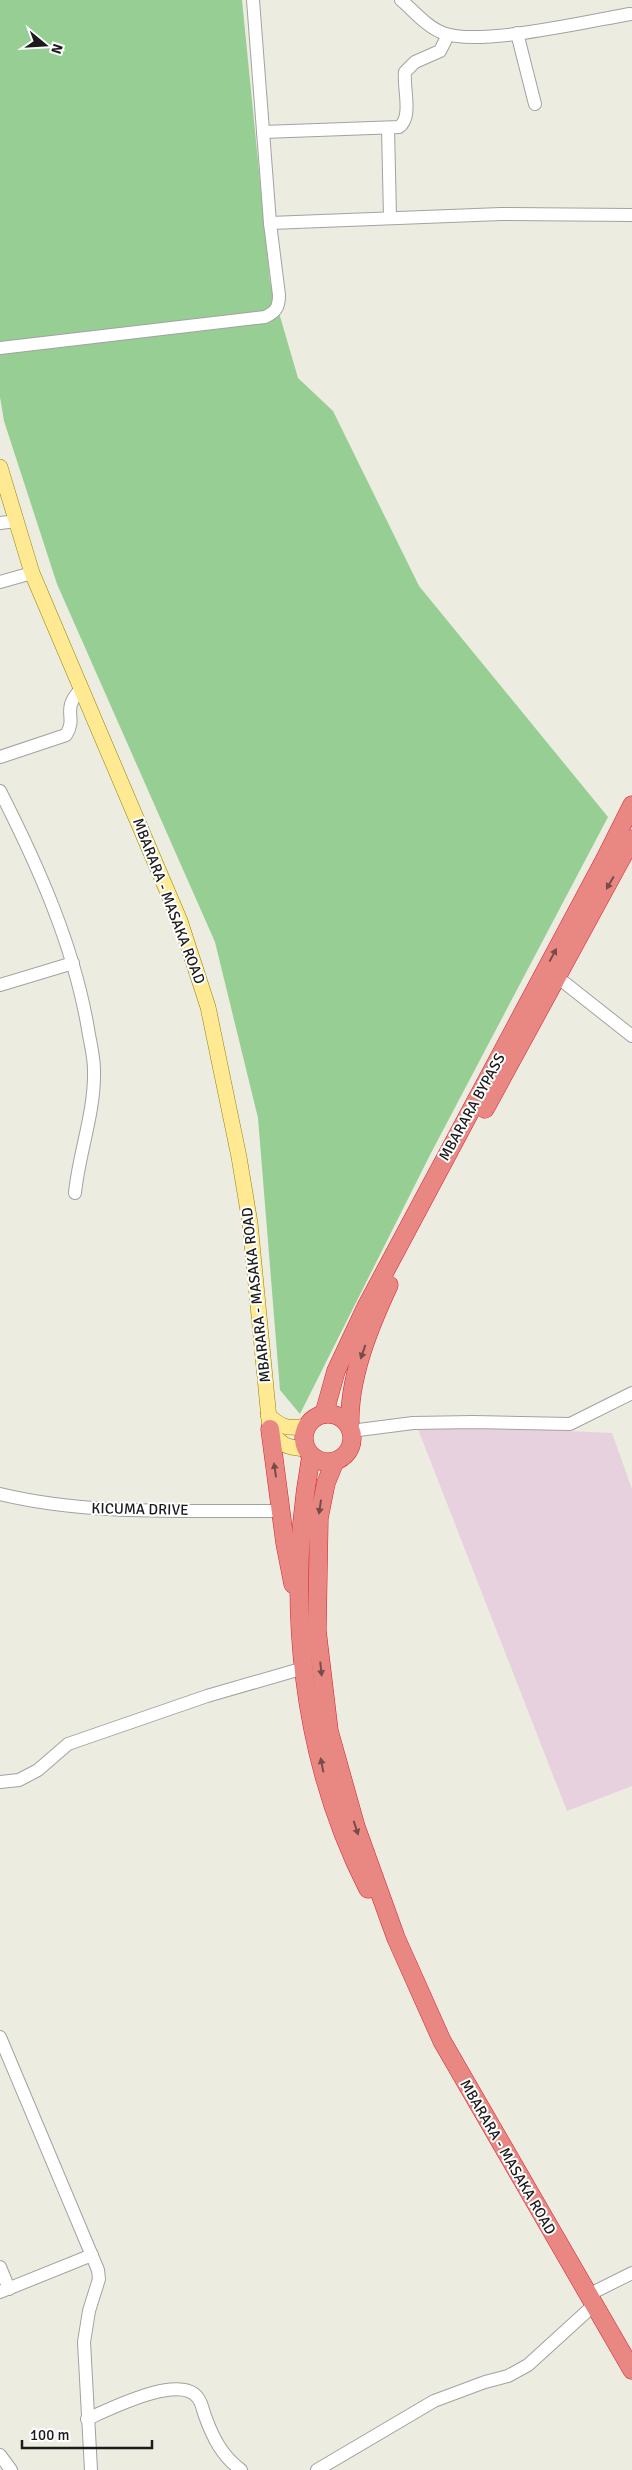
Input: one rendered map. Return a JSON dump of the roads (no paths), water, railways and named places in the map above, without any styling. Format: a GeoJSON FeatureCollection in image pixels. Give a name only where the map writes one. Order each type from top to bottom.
{"type":"FeatureCollection","features":[{"type":"Feature","properties":{"kind":"highway","name":"MBARARA BYPASS"},"geometry":{"type":"LineString","coordinates":[[324,1414],[336,1371],[366,1307],[632,805]]}},
{"type":"Feature","properties":{"kind":"highway","name":"MBARARA BYPASS"},"geometry":{"type":"LineString","coordinates":[[350,1429],[349,1409],[359,1366],[383,1299],[425,1217],[501,1081],[556,976],[614,875],[632,839]]}},
{"type":"Feature","properties":{"kind":"highway"},"geometry":{"type":"LineString","coordinates":[[293,1543],[304,1494],[309,1452],[304,1438],[307,1426],[315,1417],[324,1414],[339,1416],[350,1429],[352,1439],[348,1451],[335,1461],[322,1462],[309,1452]]}},
{"type":"Feature","properties":{"kind":"highway"},"geometry":{"type":"LineString","coordinates":[[269,1422],[281,1511],[293,1543]]}},
{"type":"Feature","properties":{"kind":"highway","name":"MBARARA - MASAKA ROAD"},"geometry":{"type":"LineString","coordinates":[[335,1461],[326,1483],[319,1518],[317,1631],[329,1731],[356,1827],[396,1938],[442,2041],[519,2178],[592,2299],[632,2370]]}},
{"type":"Feature","properties":{"kind":"highway","name":"MBARARA - MASAKA ROAD"},"geometry":{"type":"LineString","coordinates":[[293,1543],[304,1668],[324,1775],[354,1861],[396,1938]]}},
{"type":"Feature","properties":{"kind":"main road","name":"MBARARA - MASAKA ROAD"},"geometry":{"type":"LineString","coordinates":[[0,467],[32,572],[180,921],[208,1007],[239,1157],[250,1223],[269,1422]]}},
{"type":"Feature","properties":{"kind":"main road"},"geometry":{"type":"LineString","coordinates":[[269,1422],[290,1429],[307,1426]]}},
{"type":"Feature","properties":{"kind":"main road"},"geometry":{"type":"LineString","coordinates":[[269,1422],[280,1443],[309,1452]]}},
{"type":"Feature","properties":{"kind":"street"},"geometry":{"type":"LineString","coordinates":[[0,348],[265,317],[272,314],[279,304],[270,223],[253,0]]}},
{"type":"Feature","properties":{"kind":"street"},"geometry":{"type":"LineString","coordinates":[[401,0],[434,28],[459,37],[517,33],[630,14]]}},
{"type":"Feature","properties":{"kind":"street"},"geometry":{"type":"LineString","coordinates":[[517,33],[535,104]]}},
{"type":"Feature","properties":{"kind":"street"},"geometry":{"type":"LineString","coordinates":[[263,132],[399,127],[405,120],[405,72],[415,62],[440,52],[448,34]]}},
{"type":"Feature","properties":{"kind":"street"},"geometry":{"type":"LineString","coordinates":[[388,128],[390,218]]}},
{"type":"Feature","properties":{"kind":"street"},"geometry":{"type":"LineString","coordinates":[[270,223],[502,214],[632,215]]}},
{"type":"Feature","properties":{"kind":"street"},"geometry":{"type":"LineString","coordinates":[[0,523],[16,521]]}},
{"type":"Feature","properties":{"kind":"street"},"geometry":{"type":"LineString","coordinates":[[0,582],[32,572]]}},
{"type":"Feature","properties":{"kind":"street"},"geometry":{"type":"LineString","coordinates":[[0,757],[66,735],[70,729],[70,701],[82,689]]}},
{"type":"Feature","properties":{"kind":"street"},"geometry":{"type":"LineString","coordinates":[[0,791],[20,831],[73,963],[83,1000],[94,1068],[93,1108],[77,1176],[75,1194]]}},
{"type":"Feature","properties":{"kind":"street"},"geometry":{"type":"LineString","coordinates":[[0,985],[73,963]]}},
{"type":"Feature","properties":{"kind":"street"},"geometry":{"type":"LineString","coordinates":[[556,976],[632,1036]]}},
{"type":"Feature","properties":{"kind":"street"},"geometry":{"type":"LineString","coordinates":[[350,1429],[413,1423],[570,1424],[632,1393]]}},
{"type":"Feature","properties":{"kind":"street","name":"KICUMA DRIVE"},"geometry":{"type":"LineString","coordinates":[[0,1494],[79,1508],[148,1512],[281,1511]]}},
{"type":"Feature","properties":{"kind":"street"},"geometry":{"type":"LineString","coordinates":[[0,1782],[19,1780],[38,1770],[68,1744],[207,1696],[304,1668]]}},
{"type":"Feature","properties":{"kind":"street"},"geometry":{"type":"LineString","coordinates":[[0,2037],[98,2270],[99,2280],[89,2311],[84,2342],[90,2470]]}},
{"type":"Feature","properties":{"kind":"street"},"geometry":{"type":"LineString","coordinates":[[0,2267],[5,2291],[92,2255]]}},
{"type":"Feature","properties":{"kind":"street"},"geometry":{"type":"LineString","coordinates":[[317,2470],[434,2401],[485,2382],[508,2376],[528,2365],[592,2299],[632,2273]]}},
{"type":"Feature","properties":{"kind":"street"},"geometry":{"type":"LineString","coordinates":[[87,2419],[162,2390],[180,2388],[191,2391],[199,2399],[214,2438],[222,2452],[241,2470]]}},
{"type":"Feature","properties":{"kind":"street"},"geometry":{"type":"LineString","coordinates":[[0,2455],[11,2470]]}}]}
